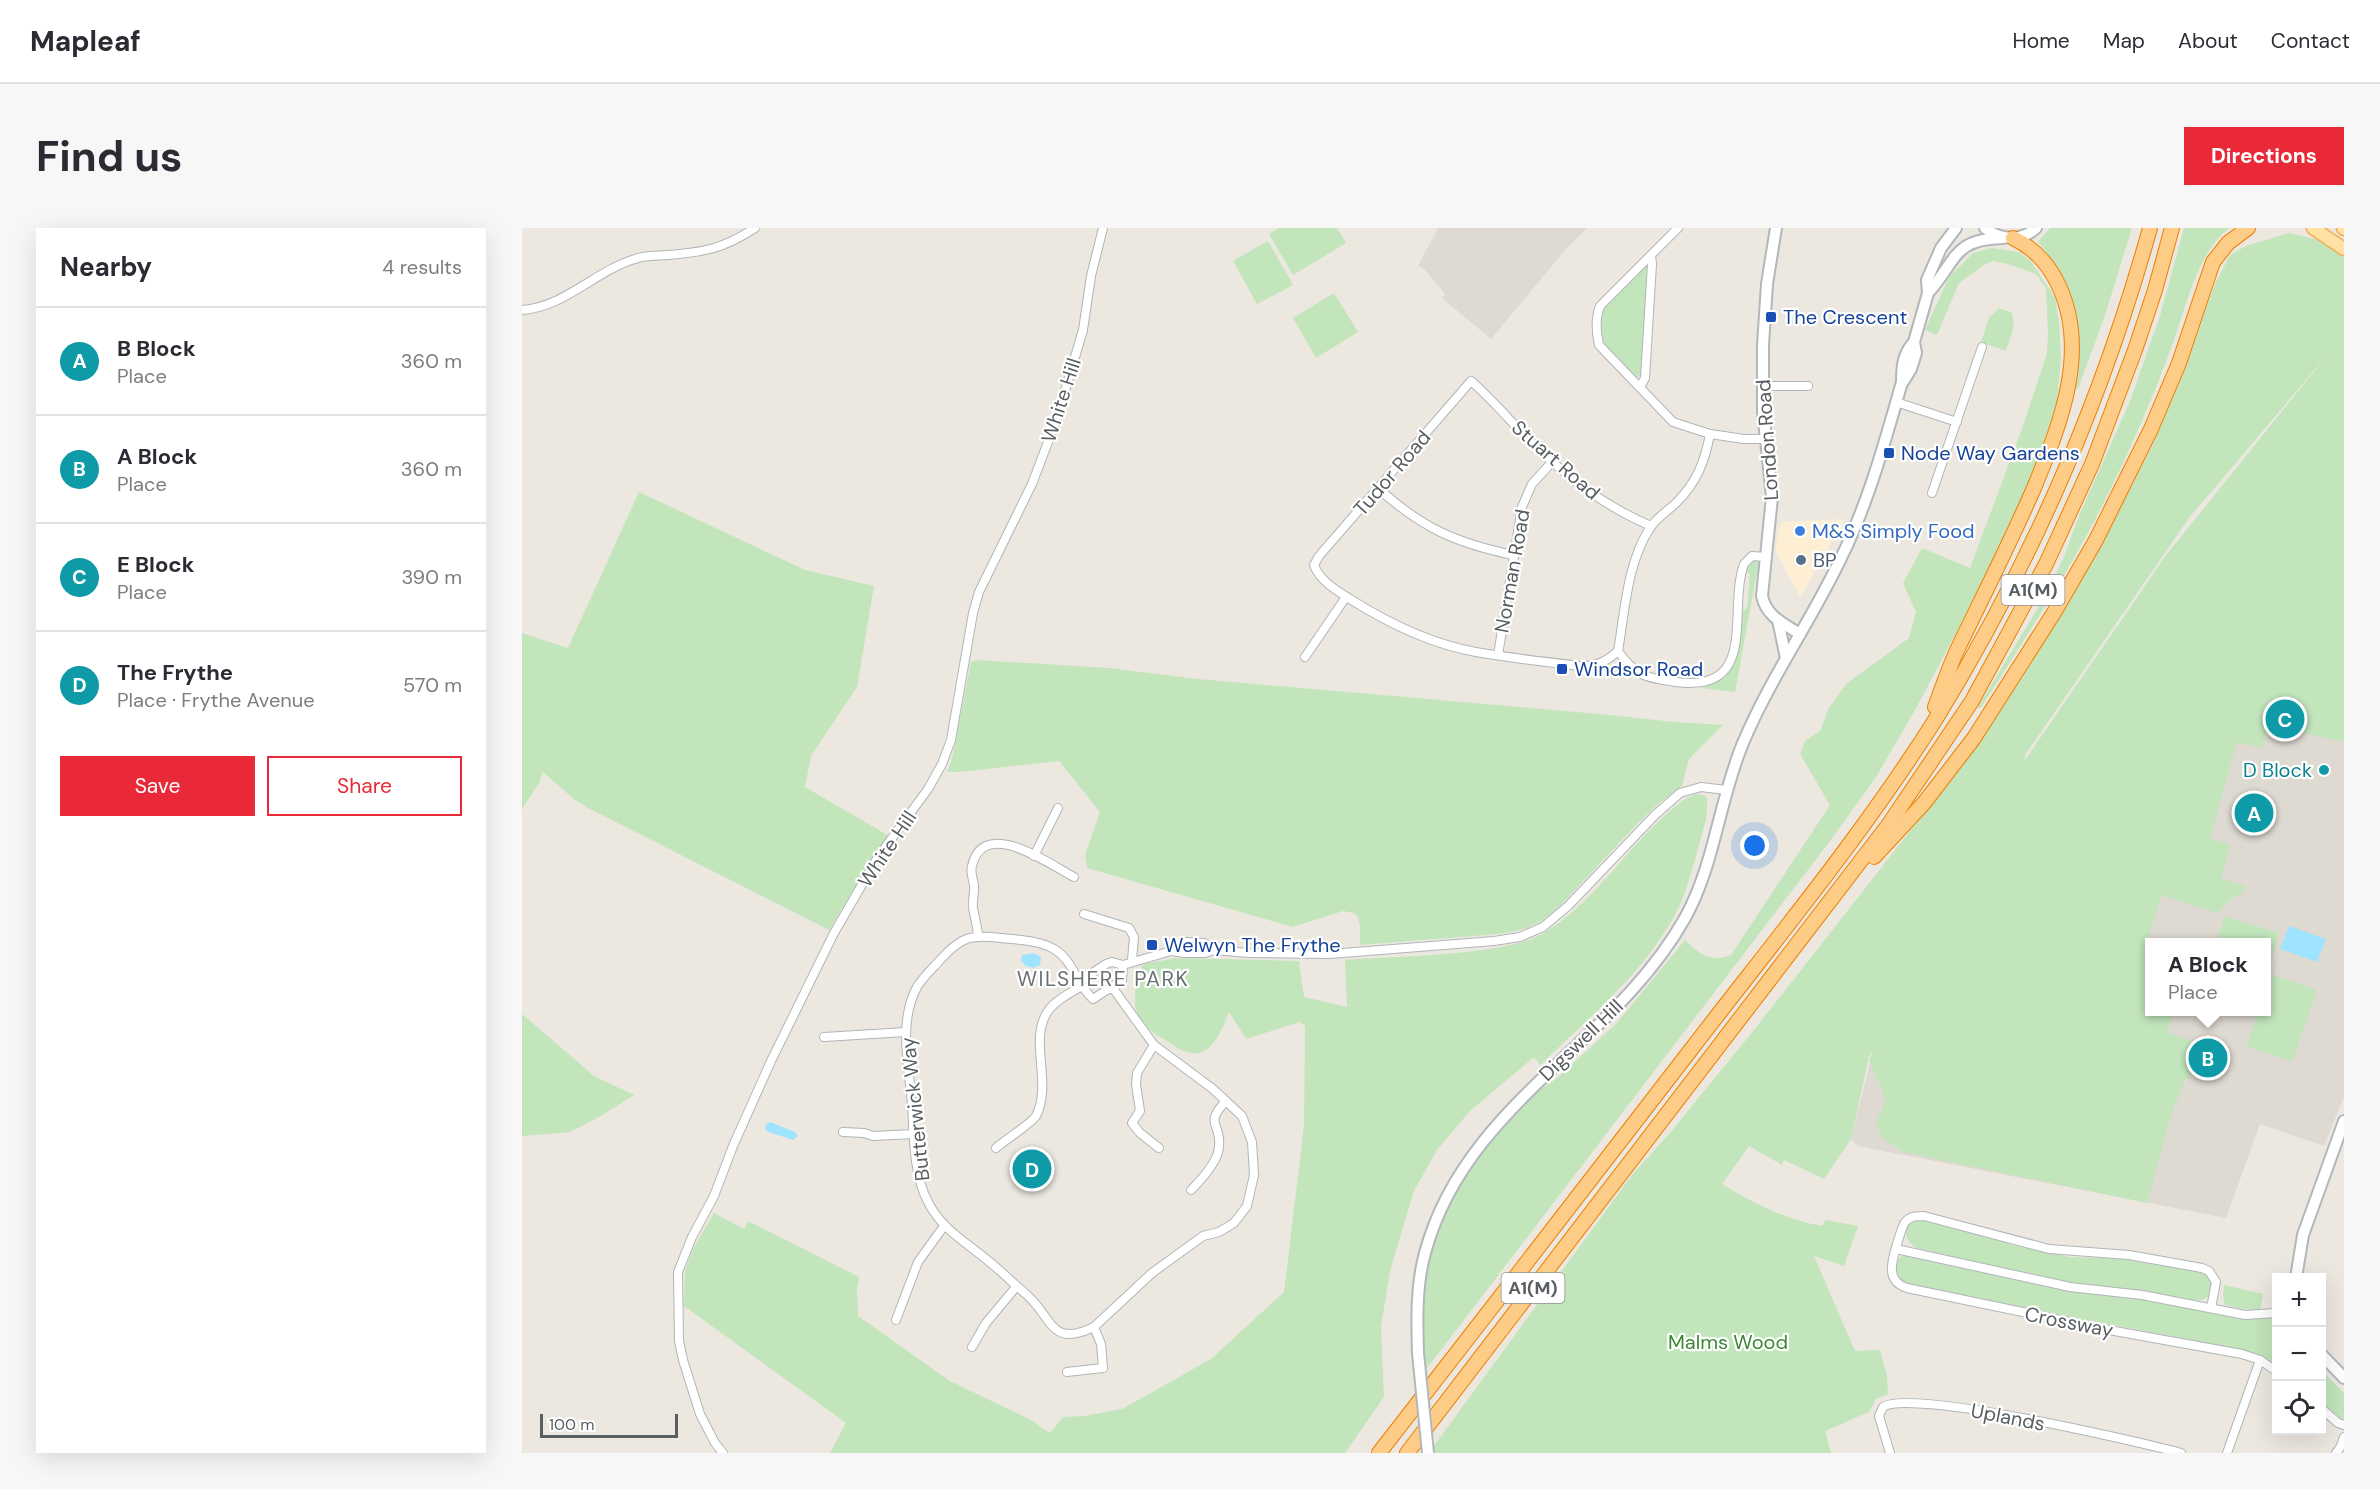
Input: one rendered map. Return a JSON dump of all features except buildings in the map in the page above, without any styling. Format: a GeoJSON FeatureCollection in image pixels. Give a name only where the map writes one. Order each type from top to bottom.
{"type":"FeatureCollection","features":[{"type":"Feature","properties":{"kind":"highway","name":"A1(M)"},"geometry":{"type":"LineString","coordinates":[[1379,1453],[1803,905],[1923,737],[1990,626],[2058,488],[2114,346],[2150,228]]}},
{"type":"Feature","properties":{"kind":"highway","name":"A1(M)"},"geometry":{"type":"LineString","coordinates":[[1407,1453],[1821,915],[1889,824],[1972,701],[2046,564],[2092,464],[2122,389],[2155,290],[2172,228]]}},
{"type":"Feature","properties":{"kind":"highway","name":"A1(M)"},"geometry":{"type":"LineString","coordinates":[[1821,915],[1944,779],[2025,662],[2096,540],[2151,429],[2179,363],[2213,262],[2228,243],[2248,228]]}},
{"type":"Feature","properties":{"kind":"highway","name":"A1(M)"},"geometry":{"type":"LineString","coordinates":[[1923,737],[1959,646],[1989,588],[2026,506],[2054,438],[2068,388],[2071,366],[2070,335],[2067,310],[2060,289],[2032,248],[2008,238]]}},
{"type":"Feature","properties":{"kind":"main road","name":"London Road"},"geometry":{"type":"LineString","coordinates":[[1776,228],[1766,288],[1763,386],[1772,497],[1762,596],[1766,608],[1778,620],[1800,634]]}},
{"type":"Feature","properties":{"kind":"main road"},"geometry":{"type":"LineString","coordinates":[[1928,293],[1927,280],[1931,269],[1941,248],[1956,228]]}},
{"type":"Feature","properties":{"kind":"main road"},"geometry":{"type":"LineString","coordinates":[[1985,228],[2008,238]]}},
{"type":"Feature","properties":{"kind":"main road"},"geometry":{"type":"LineString","coordinates":[[1928,293],[1949,263],[1964,247],[1977,240],[2024,236],[2036,228]]}},
{"type":"Feature","properties":{"kind":"main road"},"geometry":{"type":"LineString","coordinates":[[2313,228],[2344,249]]}},
{"type":"Feature","properties":{"kind":"main road","name":"Digswell Hill"},"geometry":{"type":"LineString","coordinates":[[1428,1453],[1418,1353],[1419,1289],[1424,1254],[1450,1189],[1466,1162],[1508,1110],[1605,1019],[1640,982],[1662,954],[1686,915],[1699,885],[1726,790],[1747,735],[1786,658],[1831,579],[1853,533],[1902,382],[1911,369],[1916,353],[1914,342],[1928,293]]}},
{"type":"Feature","properties":{"kind":"main road"},"geometry":{"type":"LineString","coordinates":[[1778,620],[1786,658]]}},
{"type":"Feature","properties":{"kind":"main road"},"geometry":{"type":"LineString","coordinates":[[2297,1273],[2303,1235],[2344,1121]]}},
{"type":"Feature","properties":{"kind":"main road"},"geometry":{"type":"LineString","coordinates":[[2326,1359],[2344,1378]]}},
{"type":"Feature","properties":{"kind":"street"},"geometry":{"type":"LineString","coordinates":[[522,310],[556,302],[592,278],[637,258],[704,252],[729,244],[755,228]]}},
{"type":"Feature","properties":{"kind":"street","name":"White Hill"},"geometry":{"type":"LineString","coordinates":[[723,1453],[715,1443],[700,1414],[683,1360],[678,1314],[678,1272],[692,1237],[714,1196],[733,1146],[771,1061],[834,933],[878,857],[928,789],[942,764],[951,740],[973,613],[980,592],[1032,484],[1056,421],[1083,330],[1091,276],[1103,228]]}},
{"type":"Feature","properties":{"kind":"street"},"geometry":{"type":"LineString","coordinates":[[1678,228],[1607,297],[1597,314],[1596,329],[1599,345],[1673,422],[1710,434],[1744,440],[1766,439]]}},
{"type":"Feature","properties":{"kind":"street"},"geometry":{"type":"LineString","coordinates":[[1640,387],[1645,378],[1651,256]]}},
{"type":"Feature","properties":{"kind":"street"},"geometry":{"type":"LineString","coordinates":[[1932,493],[1982,347]]}},
{"type":"Feature","properties":{"kind":"street","name":"Stuart Road"},"geometry":{"type":"LineString","coordinates":[[1471,381],[1552,462],[1606,502],[1651,526]]}},
{"type":"Feature","properties":{"kind":"street","name":"Tudor Road"},"geometry":{"type":"LineString","coordinates":[[1346,597],[1318,575],[1314,566],[1319,556],[1471,381]]}},
{"type":"Feature","properties":{"kind":"street"},"geometry":{"type":"LineString","coordinates":[[1763,386],[1808,386]]}},
{"type":"Feature","properties":{"kind":"street"},"geometry":{"type":"LineString","coordinates":[[1896,402],[1957,422]]}},
{"type":"Feature","properties":{"kind":"street"},"geometry":{"type":"LineString","coordinates":[[1305,657],[1346,597],[1409,631],[1449,645],[1498,655],[1587,666],[1603,662],[1618,651],[1632,568],[1651,526],[1694,482],[1704,462],[1710,434]]}},
{"type":"Feature","properties":{"kind":"street","name":"Norman Road"},"geometry":{"type":"LineString","coordinates":[[1498,655],[1513,555],[1526,494],[1552,462]]}},
{"type":"Feature","properties":{"kind":"street"},"geometry":{"type":"LineString","coordinates":[[1379,489],[1410,516],[1443,534],[1465,544],[1513,555]]}},
{"type":"Feature","properties":{"kind":"street"},"geometry":{"type":"LineString","coordinates":[[1618,651],[1637,674],[1653,679],[1696,684],[1714,679],[1728,667],[1735,647],[1744,564],[1752,556],[1767,557]]}},
{"type":"Feature","properties":{"kind":"street"},"geometry":{"type":"LineString","coordinates":[[996,1148],[1010,1135],[1034,1119],[1043,1094],[1040,1039],[1044,1018],[1056,1003],[1106,964],[1112,962],[1123,965],[1132,960],[1171,951],[1205,953],[1215,950],[1248,953],[1330,954],[1520,937],[1543,927],[1568,906],[1655,814],[1680,793],[1701,787],[1726,790]]}},
{"type":"Feature","properties":{"kind":"street"},"geometry":{"type":"LineString","coordinates":[[1034,856],[1058,808]]}},
{"type":"Feature","properties":{"kind":"street"},"geometry":{"type":"LineString","coordinates":[[1074,877],[1011,845],[991,844],[980,851],[971,868],[974,885],[973,907],[978,935],[1035,943],[1053,948],[1063,957],[1093,999],[1122,980],[1123,965]]}},
{"type":"Feature","properties":{"kind":"street"},"geometry":{"type":"LineString","coordinates":[[1084,914],[1129,928],[1134,937],[1132,960]]}},
{"type":"Feature","properties":{"kind":"street","name":"Butterwick Way"},"geometry":{"type":"LineString","coordinates":[[978,935],[966,938],[953,946],[925,977],[913,999],[906,1032],[914,1134],[924,1194],[944,1226],[1038,1305],[1054,1330],[1059,1333],[1076,1333],[1094,1327]]}},
{"type":"Feature","properties":{"kind":"street"},"geometry":{"type":"LineString","coordinates":[[1067,1372],[1103,1368],[1101,1344],[1094,1327],[1152,1273],[1203,1236],[1227,1229],[1234,1223],[1247,1206],[1254,1175],[1252,1142],[1242,1116],[1154,1045],[1112,987]]}},
{"type":"Feature","properties":{"kind":"street"},"geometry":{"type":"LineString","coordinates":[[824,1037],[906,1032]]}},
{"type":"Feature","properties":{"kind":"street"},"geometry":{"type":"LineString","coordinates":[[1154,1045],[1137,1074],[1136,1084],[1140,1111],[1132,1123],[1140,1133],[1159,1148]]}},
{"type":"Feature","properties":{"kind":"street"},"geometry":{"type":"LineString","coordinates":[[1191,1190],[1208,1172],[1219,1151],[1219,1136],[1214,1120],[1216,1111],[1226,1101]]}},
{"type":"Feature","properties":{"kind":"street"},"geometry":{"type":"LineString","coordinates":[[843,1132],[864,1132],[873,1136],[914,1134]]}},
{"type":"Feature","properties":{"kind":"street","name":"Crossway"},"geometry":{"type":"LineString","coordinates":[[2211,1308],[2216,1287],[2214,1276],[2202,1268],[2150,1258],[2049,1249],[1924,1216],[1914,1216],[1905,1222],[1891,1266],[1892,1275],[1897,1284],[1907,1288],[1981,1305],[2242,1354],[2260,1360],[2272,1368]]}},
{"type":"Feature","properties":{"kind":"street"},"geometry":{"type":"LineString","coordinates":[[896,1320],[918,1262],[944,1226]]}},
{"type":"Feature","properties":{"kind":"street","name":"Crossway"},"geometry":{"type":"LineString","coordinates":[[1896,1249],[2070,1287],[2142,1295],[2245,1315],[2272,1313]]}},
{"type":"Feature","properties":{"kind":"street"},"geometry":{"type":"LineString","coordinates":[[972,1347],[986,1323],[1016,1287]]}},
{"type":"Feature","properties":{"kind":"street"},"geometry":{"type":"LineString","coordinates":[[2227,1453],[2260,1360]]}},
{"type":"Feature","properties":{"kind":"street","name":"Uplands"},"geometry":{"type":"LineString","coordinates":[[1890,1453],[1879,1416],[1883,1407],[1893,1403],[1933,1404],[1974,1410],[2152,1445],[2181,1453]]}},
{"type":"Feature","properties":{"kind":"street"},"geometry":{"type":"LineString","coordinates":[[2326,1412],[2344,1425]]}},
{"type":"Feature","properties":{"kind":"street"},"geometry":{"type":"LineString","coordinates":[[2336,1453],[2344,1437]]}},
{"type":"Feature","properties":{"kind":"shaded area"},"geometry":{"type":"Polygon","coordinates":[[[1438,228],[1587,228],[1566,249],[1491,339],[1442,298],[1445,294],[1425,270],[1418,266],[1438,228]]]}},
{"type":"Feature","properties":{"kind":"shaded area"},"geometry":{"type":"Polygon","coordinates":[[[2344,355],[2344,1097],[2324,1146],[2260,1124],[2226,1218],[1858,1146],[1851,1139],[1871,1059],[1911,1012],[2004,827],[2022,802],[2026,760],[2167,554],[2344,355]]]}},
{"type":"Feature","properties":{"kind":"shaded area","name":"BP"},"geometry":{"type":"Polygon","coordinates":[[[1844,519],[1800,597],[1775,550],[1781,522],[1844,519]]]}},
{"type":"Feature","properties":{"kind":"green space"},"geometry":{"type":"Polygon","coordinates":[[[1279,228],[1337,228],[1346,243],[1293,275],[1269,234],[1279,228]]]}},
{"type":"Feature","properties":{"kind":"green space"},"geometry":{"type":"Polygon","coordinates":[[[2050,228],[2132,228],[2106,312],[2078,389],[2073,385],[2067,289],[2054,262],[2038,242],[2050,228]]]}},
{"type":"Feature","properties":{"kind":"green space"},"geometry":{"type":"Polygon","coordinates":[[[2184,228],[2229,228],[2209,251],[2194,280],[2150,402],[2093,524],[2050,598],[1980,709],[1978,707],[2044,598],[2064,557],[2079,516],[2130,401],[2160,316],[2184,228]]]}},
{"type":"Feature","properties":{"kind":"green space","name":"Malms Wood"},"geometry":{"type":"Polygon","coordinates":[[[2289,233],[2320,240],[2344,258],[2344,742],[2299,732],[2306,710],[2269,700],[2266,724],[2269,725],[2262,748],[2237,742],[2210,838],[2230,845],[2221,879],[2245,886],[2242,893],[2230,900],[2218,913],[2162,895],[2148,938],[2145,938],[2145,1016],[2173,1016],[2167,1032],[2201,1045],[2171,1115],[2147,1203],[1903,1152],[1882,1137],[1876,1122],[1886,1100],[1869,1060],[1874,1050],[1869,1056],[1851,1139],[1824,1179],[1784,1160],[1782,1165],[1749,1146],[1722,1184],[1758,1204],[1796,1220],[1822,1226],[1826,1220],[1858,1226],[1844,1266],[1814,1256],[1855,1351],[1880,1350],[1887,1376],[1888,1394],[1876,1399],[1869,1412],[1825,1431],[1831,1453],[1434,1453],[1433,1447],[1632,1175],[1669,1134],[1754,1030],[1968,757],[2088,566],[2122,504],[2154,442],[2215,284],[2230,255],[2246,246],[2289,233]],[[2333,348],[2189,518],[2025,755],[2025,760],[2167,554],[2333,348]]]}},
{"type":"Feature","properties":{"kind":"green space"},"geometry":{"type":"Polygon","coordinates":[[[1268,241],[1293,285],[1257,304],[1233,261],[1268,241]]]}},
{"type":"Feature","properties":{"kind":"green space"},"geometry":{"type":"Polygon","coordinates":[[[1992,248],[2019,252],[2030,260],[2055,298],[2059,322],[2061,358],[2057,401],[2038,459],[2010,528],[1915,710],[1876,777],[1830,841],[1425,1371],[1422,1351],[1424,1285],[1430,1255],[1442,1220],[1474,1162],[1530,1097],[1557,1078],[1616,1024],[1685,940],[1706,956],[1717,958],[1731,955],[1830,805],[1800,754],[1805,741],[1820,731],[1829,708],[1846,684],[1909,638],[1916,612],[1903,583],[1922,548],[1970,568],[2023,426],[2047,353],[2046,288],[2036,274],[1993,261],[1985,264],[1959,283],[1937,335],[1925,330],[1949,277],[1973,253],[1992,248]]]}},
{"type":"Feature","properties":{"kind":"green space"},"geometry":{"type":"Polygon","coordinates":[[[1647,265],[1642,376],[1636,377],[1613,356],[1602,338],[1600,328],[1601,318],[1610,301],[1647,265]]]}},
{"type":"Feature","properties":{"kind":"green space"},"geometry":{"type":"Polygon","coordinates":[[[1334,293],[1358,332],[1316,358],[1293,318],[1334,293]]]}},
{"type":"Feature","properties":{"kind":"green space"},"geometry":{"type":"Polygon","coordinates":[[[1999,308],[2012,313],[2014,326],[2006,351],[1981,342],[1989,318],[1999,308]]]}},
{"type":"Feature","properties":{"kind":"green space"},"geometry":{"type":"Polygon","coordinates":[[[639,492],[805,570],[874,586],[857,687],[811,756],[805,787],[889,836],[870,862],[829,930],[588,808],[575,800],[543,772],[539,783],[522,809],[522,633],[568,648],[639,492]]]}},
{"type":"Feature","properties":{"kind":"green space"},"geometry":{"type":"Polygon","coordinates":[[[1759,561],[1735,692],[1701,688],[1724,675],[1735,658],[1742,612],[1747,608],[1750,574],[1746,571],[1751,562],[1759,561]]]}},
{"type":"Feature","properties":{"kind":"green space"},"geometry":{"type":"Polygon","coordinates":[[[977,660],[1109,668],[1198,679],[1723,725],[1689,759],[1682,786],[1638,823],[1557,909],[1540,922],[1521,930],[1498,934],[1360,945],[1360,926],[1358,917],[1354,913],[1343,911],[1293,927],[1087,868],[1085,855],[1100,812],[1059,761],[947,772],[952,759],[971,662],[977,660]]]}},
{"type":"Feature","properties":{"kind":"green space"},"geometry":{"type":"Polygon","coordinates":[[[1696,794],[1706,796],[1706,821],[1684,895],[1664,933],[1633,974],[1540,1065],[1534,1057],[1470,1111],[1437,1150],[1414,1191],[1390,1271],[1381,1327],[1384,1397],[1345,1453],[830,1453],[846,1423],[684,1306],[685,1271],[693,1249],[714,1213],[744,1229],[748,1221],[859,1277],[858,1316],[950,1381],[1029,1419],[1050,1433],[1063,1417],[1084,1416],[1122,1409],[1211,1359],[1284,1292],[1304,1126],[1305,1026],[1300,1022],[1246,1039],[1229,1012],[1215,1041],[1209,1047],[1203,1052],[1184,1051],[1153,1032],[1142,1022],[1137,1013],[1135,998],[1138,971],[1144,964],[1176,958],[1299,961],[1304,997],[1347,1007],[1345,960],[1477,951],[1527,941],[1544,933],[1561,922],[1591,895],[1668,813],[1681,802],[1696,794]]]}},
{"type":"Feature","properties":{"kind":"green space"},"geometry":{"type":"Polygon","coordinates":[[[2225,916],[2279,933],[2271,959],[2271,938],[2217,938],[2225,916]]]}},
{"type":"Feature","properties":{"kind":"green space"},"geometry":{"type":"Polygon","coordinates":[[[2271,974],[2317,990],[2292,1062],[2246,1046],[2257,1016],[2271,1016],[2271,974]]]}},
{"type":"Feature","properties":{"kind":"green space"},"geometry":{"type":"Polygon","coordinates":[[[522,1014],[594,1076],[634,1095],[570,1132],[522,1136],[522,1014]]]}},
{"type":"Feature","properties":{"kind":"green space"},"geometry":{"type":"Polygon","coordinates":[[[1915,1219],[1927,1219],[2016,1246],[2070,1257],[2129,1259],[2183,1268],[2206,1274],[2213,1283],[2211,1295],[2202,1300],[2192,1301],[2069,1283],[1916,1248],[1909,1241],[1906,1233],[1906,1229],[1915,1219]]]}},
{"type":"Feature","properties":{"kind":"green space"},"geometry":{"type":"Polygon","coordinates":[[[1909,1254],[2074,1291],[2133,1298],[2249,1318],[2272,1317],[2272,1363],[2257,1354],[2243,1350],[1907,1285],[1897,1276],[1895,1269],[1900,1257],[1909,1254]]]}},
{"type":"Feature","properties":{"kind":"green space"},"geometry":{"type":"Polygon","coordinates":[[[2224,1285],[2263,1294],[2260,1311],[2225,1305],[2224,1285]]]}},
{"type":"Feature","properties":{"kind":"green space"},"geometry":{"type":"Polygon","coordinates":[[[2326,1375],[2344,1393],[2344,1421],[2326,1406],[2326,1375]]]}},
{"type":"Feature","properties":{"kind":"water"},"geometry":{"type":"Polygon","coordinates":[[[2289,926],[2326,939],[2317,962],[2280,949],[2289,926]]]}},
{"type":"Feature","properties":{"kind":"water"},"geometry":{"type":"Polygon","coordinates":[[[1034,953],[1041,957],[1040,965],[1034,968],[1026,966],[1021,961],[1022,955],[1034,953]]]}},
{"type":"Feature","properties":{"kind":"water"},"geometry":{"type":"Polygon","coordinates":[[[770,1122],[795,1132],[798,1136],[793,1140],[766,1131],[765,1126],[770,1122]]]}},
{"type":"Feature","properties":{"kind":"place","name":"The Crescent"},"geometry":{"type":"Point","coordinates":[1771,317]}},
{"type":"Feature","properties":{"kind":"place","name":"Node Way Gardens"},"geometry":{"type":"Point","coordinates":[1889,453]}},
{"type":"Feature","properties":{"kind":"place","name":"M&S Simply Food"},"geometry":{"type":"Point","coordinates":[1800,531]}},
{"type":"Feature","properties":{"kind":"place","name":"BP"},"geometry":{"type":"Point","coordinates":[1801,560]}},
{"type":"Feature","properties":{"kind":"place","name":"Windsor Road"},"geometry":{"type":"Point","coordinates":[1562,669]}},
{"type":"Feature","properties":{"kind":"place","name":"E Block"},"geometry":{"type":"Point","coordinates":[2285,719]}},
{"type":"Feature","properties":{"kind":"place","name":"D Block"},"geometry":{"type":"Point","coordinates":[2324,770]}},
{"type":"Feature","properties":{"kind":"place","name":"B Block"},"geometry":{"type":"Point","coordinates":[2254,813]}},
{"type":"Feature","properties":{"kind":"place","name":"Welwyn The Frythe"},"geometry":{"type":"Point","coordinates":[1152,945]}},
{"type":"Feature","properties":{"kind":"place","name":"A Block"},"geometry":{"type":"Point","coordinates":[2208,1058]}},
{"type":"Feature","properties":{"kind":"place","name":"The Frythe"},"geometry":{"type":"Point","coordinates":[1032,1169]}},
{"type":"Feature","properties":{"kind":"district","name":"WILSHERE PARK"},"geometry":{"type":"Point","coordinates":[1103,979]}}]}
